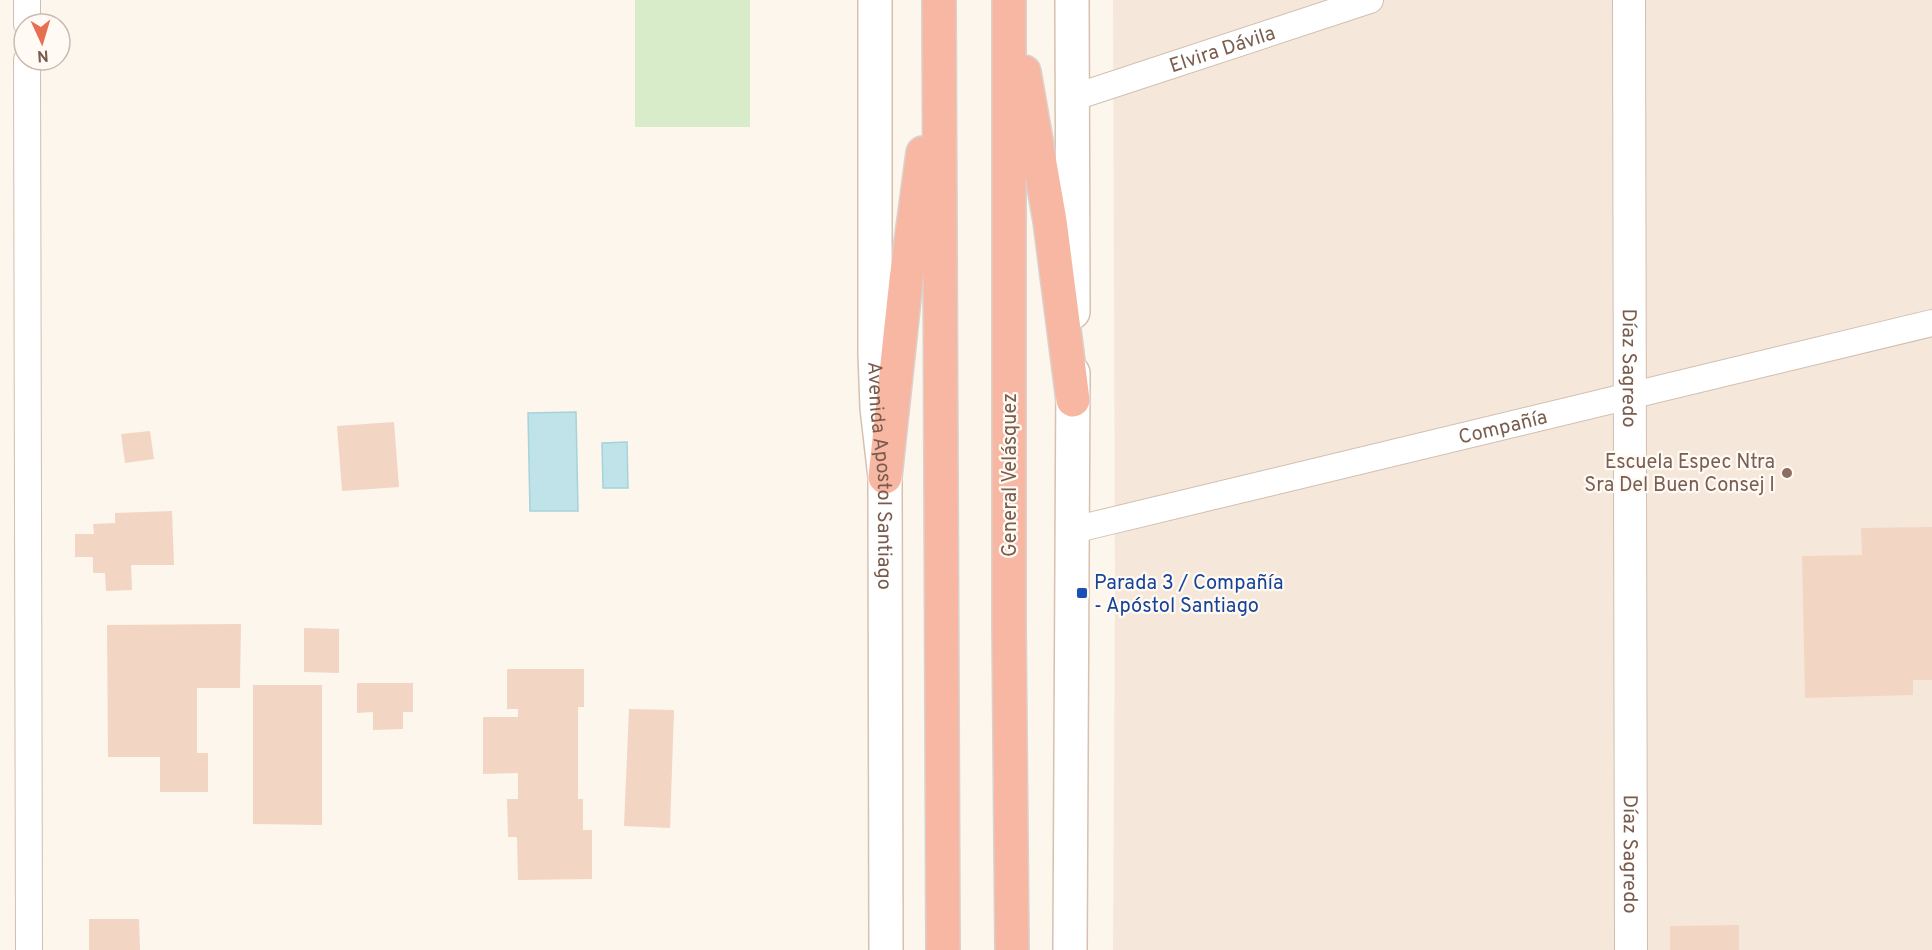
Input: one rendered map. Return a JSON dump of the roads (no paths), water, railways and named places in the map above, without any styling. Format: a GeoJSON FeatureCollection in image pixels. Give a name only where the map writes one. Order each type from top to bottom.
{"type":"FeatureCollection","features":[{"type":"Feature","properties":{"kind":"highway"},"geometry":{"type":"LineString","coordinates":[[939,0],[943,950]]}},
{"type":"Feature","properties":{"kind":"highway"},"geometry":{"type":"LineString","coordinates":[[1010,0],[1050,221],[1073,400]]}},
{"type":"Feature","properties":{"kind":"highway","name":"General Velásquez"},"geometry":{"type":"LineString","coordinates":[[1010,0],[1009,626],[1012,950]]}},
{"type":"Feature","properties":{"kind":"highway"},"geometry":{"type":"LineString","coordinates":[[885,477],[919,177],[939,53]]}},
{"type":"Feature","properties":{"kind":"main road","name":"Avenida Apostol Santiago"},"geometry":{"type":"LineString","coordinates":[[875,0],[875,354],[877,408],[885,477],[886,950]]}},
{"type":"Feature","properties":{"kind":"main road"},"geometry":{"type":"LineString","coordinates":[[1070,950],[1073,530],[1072,0]]}},
{"type":"Feature","properties":{"kind":"street","name":"Elvira Dávila"},"geometry":{"type":"LineString","coordinates":[[1072,98],[1370,0]]}},
{"type":"Feature","properties":{"kind":"street","name":"Díaz Sagredo"},"geometry":{"type":"LineString","coordinates":[[1629,0],[1631,950]]}},
{"type":"Feature","properties":{"kind":"street"},"geometry":{"type":"LineString","coordinates":[[27,72],[29,950]]}},
{"type":"Feature","properties":{"kind":"street","name":"Compañía"},"geometry":{"type":"LineString","coordinates":[[1073,530],[1932,323]]}},
{"type":"Feature","properties":{"kind":"water"},"geometry":{"type":"Polygon","coordinates":[[[576,412],[578,511],[530,511],[528,413],[576,412]]]}},
{"type":"Feature","properties":{"kind":"water"},"geometry":{"type":"Polygon","coordinates":[[[627,442],[628,488],[603,488],[602,443],[627,442]]]}},
{"type":"Feature","properties":{"kind":"place","name":"Escuela Espec Ntra Sra Del Buen Consej I"},"geometry":{"type":"Point","coordinates":[1787,473]}},
{"type":"Feature","properties":{"kind":"place","name":"Parada 3 / Compañía - Apóstol Santiago"},"geometry":{"type":"Point","coordinates":[1082,593]}}]}
